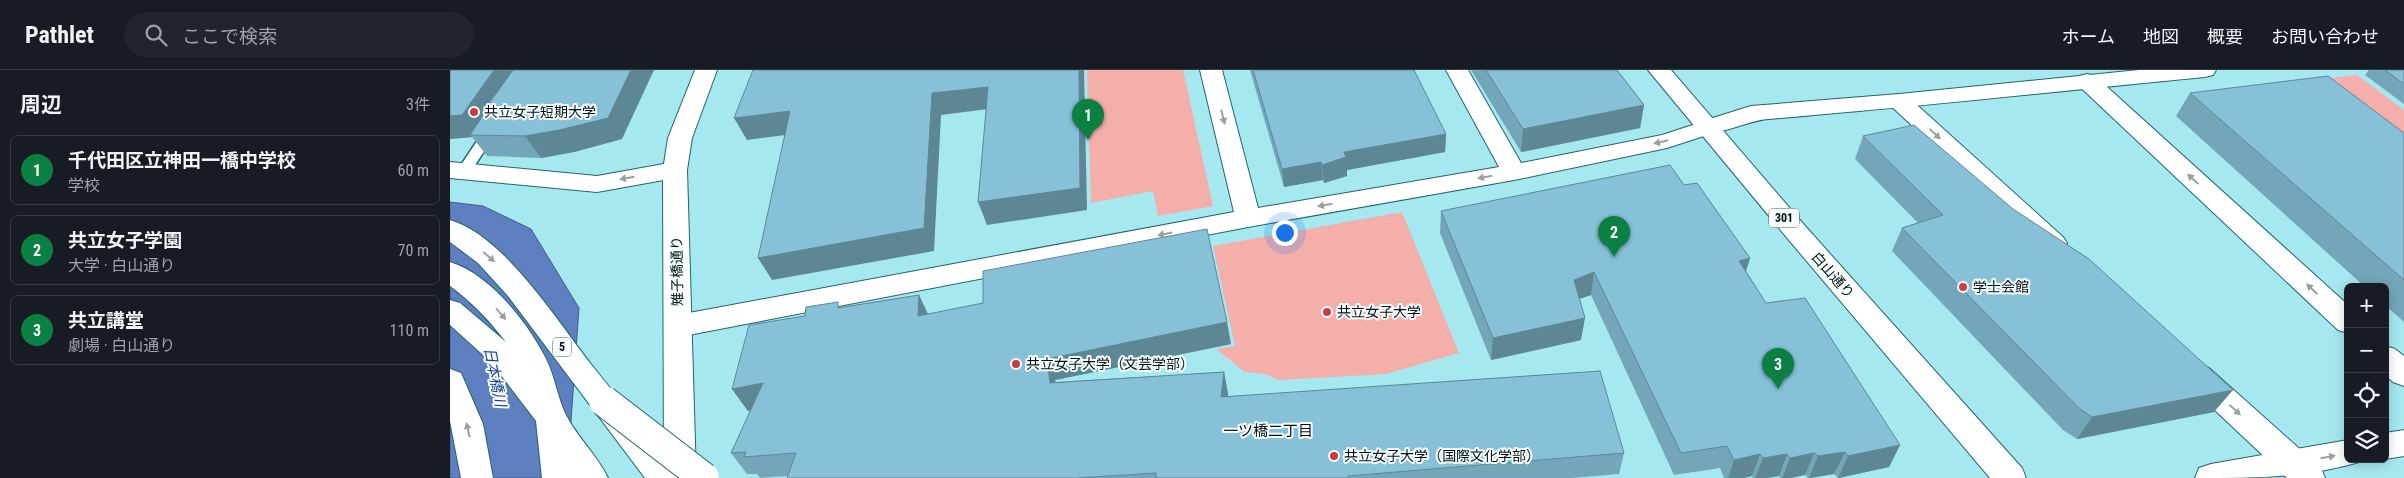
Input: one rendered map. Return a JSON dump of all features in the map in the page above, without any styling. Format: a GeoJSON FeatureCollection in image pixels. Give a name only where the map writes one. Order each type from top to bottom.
{"type":"FeatureCollection","features":[{"type":"Feature","properties":{"kind":"main road","name":"雉子橋通り"},"geometry":{"type":"LineString","coordinates":[[680,478],[675,170],[680,138],[706,70]]}},
{"type":"Feature","properties":{"kind":"main road"},"geometry":{"type":"LineString","coordinates":[[1211,70],[1248,218]]}},
{"type":"Feature","properties":{"kind":"main road"},"geometry":{"type":"LineString","coordinates":[[1457,70],[1514,172]]}},
{"type":"Feature","properties":{"kind":"main road","name":"白山通り"},"geometry":{"type":"LineString","coordinates":[[1658,70],[2010,478]]}},
{"type":"Feature","properties":{"kind":"main road"},"geometry":{"type":"LineString","coordinates":[[678,326],[1248,218],[1514,172],[1667,141],[1751,113],[1899,101],[2081,76],[2205,70]]}},
{"type":"Feature","properties":{"kind":"main road"},"geometry":{"type":"LineString","coordinates":[[2081,76],[2344,318]]}},
{"type":"Feature","properties":{"kind":"main road"},"geometry":{"type":"LineString","coordinates":[[1899,101],[2076,263]]}},
{"type":"Feature","properties":{"kind":"main road"},"geometry":{"type":"LineString","coordinates":[[457,170],[597,184],[675,170]]}},
{"type":"Feature","properties":{"kind":"main road","name":"5"},"geometry":{"type":"LineString","coordinates":[[450,229],[470,240],[518,286],[573,362],[664,478]]}},
{"type":"Feature","properties":{"kind":"main road"},"geometry":{"type":"LineString","coordinates":[[450,272],[481,294],[502,314],[522,343],[537,372],[549,406],[557,443],[558,478]]}},
{"type":"Feature","properties":{"kind":"main road"},"geometry":{"type":"LineString","coordinates":[[450,310],[494,346],[517,372],[592,478]]}},
{"type":"Feature","properties":{"kind":"main road"},"geometry":{"type":"LineString","coordinates":[[2178,358],[2301,471]]}},
{"type":"Feature","properties":{"kind":"main road"},"geometry":{"type":"LineString","coordinates":[[2389,361],[2404,374]]}},
{"type":"Feature","properties":{"kind":"main road"},"geometry":{"type":"LineString","coordinates":[[450,381],[467,424],[477,478]]}},
{"type":"Feature","properties":{"kind":"main road"},"geometry":{"type":"LineString","coordinates":[[604,401],[704,478]]}},
{"type":"Feature","properties":{"kind":"main road"},"geometry":{"type":"LineString","coordinates":[[2389,445],[2404,443]]}},
{"type":"Feature","properties":{"kind":"main road"},"geometry":{"type":"LineString","coordinates":[[2212,478],[2301,471],[2344,455]]}},
{"type":"Feature","properties":{"kind":"lane"},"geometry":{"type":"LineString","coordinates":[[457,170],[500,118]]}},
{"type":"Feature","properties":{"kind":"shaded area"},"geometry":{"type":"Polygon","coordinates":[[[1087,70],[1183,70],[1213,206],[1158,216],[1153,191],[1091,203],[1087,70]]]}},
{"type":"Feature","properties":{"kind":"shaded area"},"geometry":{"type":"Polygon","coordinates":[[[2357,75],[2404,110],[2404,165],[2294,82],[2357,75]]]}},
{"type":"Feature","properties":{"kind":"shaded area"},"geometry":{"type":"Polygon","coordinates":[[[1402,212],[1459,353],[1386,374],[1279,380],[1265,374],[1245,372],[1216,349],[1235,346],[1213,246],[1402,212]]]}},
{"type":"Feature","properties":{"kind":"water","name":"日本橋川"},"geometry":{"type":"Polygon","coordinates":[[[450,202],[483,206],[531,229],[579,308],[567,478],[450,478],[450,202]]]}},
{"type":"Feature","properties":{"kind":"building"},"geometry":{"type":"Polygon","coordinates":[[[450,70],[494,70],[462,115],[450,116],[450,70]]]}},
{"type":"Feature","properties":{"kind":"building"},"geometry":{"type":"Polygon","coordinates":[[[513,70],[631,70],[608,118],[525,136],[470,135],[485,112],[482,113],[513,70]]]}},
{"type":"Feature","properties":{"kind":"building"},"geometry":{"type":"Polygon","coordinates":[[[753,70],[1079,70],[1080,188],[978,202],[988,87],[932,93],[924,228],[758,258],[790,111],[734,118],[753,70]]]}},
{"type":"Feature","properties":{"kind":"building"},"geometry":{"type":"Polygon","coordinates":[[[1253,70],[1414,70],[1446,134],[1344,152],[1346,157],[1322,165],[1321,162],[1282,169],[1253,70]]]}},
{"type":"Feature","properties":{"kind":"building"},"geometry":{"type":"Polygon","coordinates":[[[1486,70],[1617,70],[1644,105],[1523,129],[1486,70]]]}},
{"type":"Feature","properties":{"kind":"building"},"geometry":{"type":"Polygon","coordinates":[[[2385,70],[2404,70],[2404,84],[2385,70]]]}},
{"type":"Feature","properties":{"kind":"building"},"geometry":{"type":"Polygon","coordinates":[[[2328,76],[2404,133],[2404,280],[2190,93],[2328,76]]]}},
{"type":"Feature","properties":{"kind":"building","name":"学士会館"},"geometry":{"type":"Polygon","coordinates":[[[1914,125],[2013,209],[2089,259],[2233,390],[2092,417],[2079,408],[1902,228],[1943,215],[1863,136],[1914,125]]]}},
{"type":"Feature","properties":{"kind":"building"},"geometry":{"type":"Polygon","coordinates":[[[1670,165],[1684,185],[1697,183],[1750,258],[1739,261],[1766,303],[1805,298],[1900,445],[1848,456],[1845,452],[1818,456],[1814,453],[1790,458],[1787,454],[1763,458],[1760,454],[1734,460],[1727,446],[1681,453],[1594,272],[1574,280],[1585,318],[1493,338],[1441,211],[1670,165]]]}},
{"type":"Feature","properties":{"kind":"building"},"geometry":{"type":"Polygon","coordinates":[[[1207,229],[1227,322],[1047,359],[1050,383],[1224,372],[1221,397],[1600,371],[1624,453],[1348,476],[1348,478],[1156,478],[1156,473],[1077,478],[787,478],[796,453],[744,457],[746,452],[731,453],[763,383],[732,389],[749,325],[805,316],[806,307],[838,302],[838,308],[919,295],[918,316],[983,303],[983,271],[1207,229]]]}},
{"type":"Feature","properties":{"kind":"place","name":"共立女子短期大学"},"geometry":{"type":"Point","coordinates":[474,112]}},
{"type":"Feature","properties":{"kind":"place","name":"千代田区立神田一橋中学校"},"geometry":{"type":"Point","coordinates":[1088,140]}},
{"type":"Feature","properties":{"kind":"place","name":"共立女子学園"},"geometry":{"type":"Point","coordinates":[1614,257]}},
{"type":"Feature","properties":{"kind":"place","name":"学士会館"},"geometry":{"type":"Point","coordinates":[1963,287]}},
{"type":"Feature","properties":{"kind":"place","name":"共立女子大学"},"geometry":{"type":"Point","coordinates":[1327,312]}},
{"type":"Feature","properties":{"kind":"place","name":"共立女子大学（文芸学部）"},"geometry":{"type":"Point","coordinates":[1016,364]}},
{"type":"Feature","properties":{"kind":"place","name":"共立講堂"},"geometry":{"type":"Point","coordinates":[1778,389]}},
{"type":"Feature","properties":{"kind":"place","name":"共立女子大学（国際文化学部）"},"geometry":{"type":"Point","coordinates":[1334,456]}},
{"type":"Feature","properties":{"kind":"district","name":"一ツ橋二丁目"},"geometry":{"type":"Point","coordinates":[1268,431]}}]}
